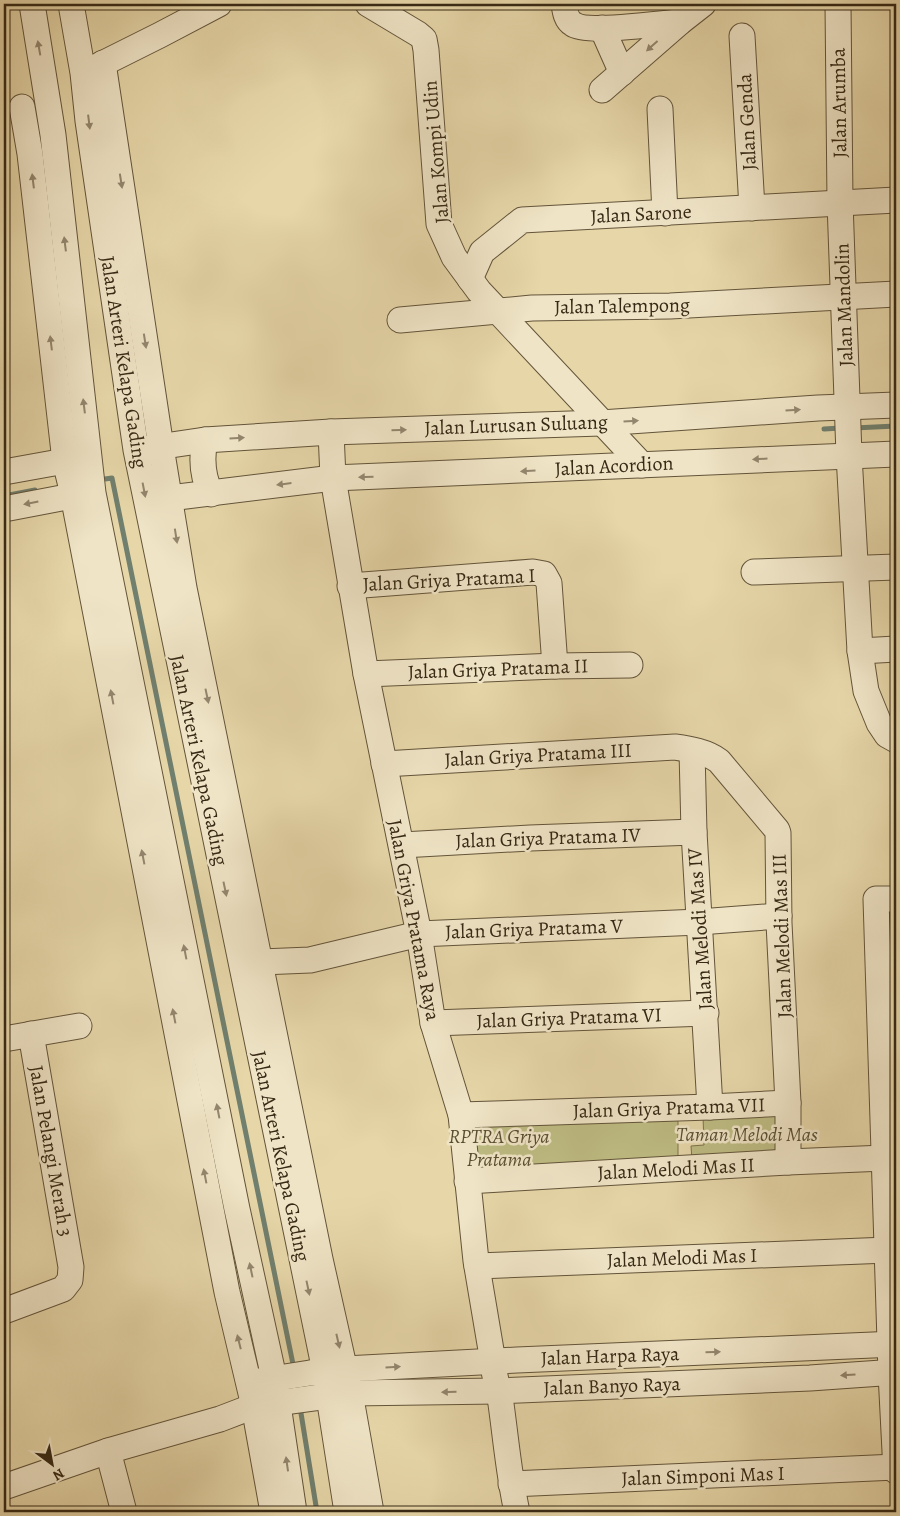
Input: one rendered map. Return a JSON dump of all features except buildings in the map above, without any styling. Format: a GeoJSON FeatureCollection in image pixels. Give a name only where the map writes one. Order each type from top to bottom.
{"type":"FeatureCollection","features":[{"type":"Feature","properties":{"kind":"street","name":"Jalan Arteri Kelapa Gading"},"geometry":{"type":"LineString","coordinates":[[32,4],[47,93],[80,479],[237,1209],[280,1378],[311,1390],[371,1512]]}},
{"type":"Feature","properties":{"kind":"street","name":"Jalan Arteri Kelapa Gading"},"geometry":{"type":"LineString","coordinates":[[71,4],[93,68],[170,498],[174,590],[311,1261]]}},
{"type":"Feature","properties":{"kind":"street"},"geometry":{"type":"LineString","coordinates":[[93,68],[219,4]]}},
{"type":"Feature","properties":{"kind":"street","name":"Jalan Kompi Udin"},"geometry":{"type":"LineString","coordinates":[[368,4],[424,39],[439,224],[454,257],[479,291],[642,465]]}},
{"type":"Feature","properties":{"kind":"street"},"geometry":{"type":"LineString","coordinates":[[564,4],[568,20],[578,27],[602,28],[635,14],[680,22]]}},
{"type":"Feature","properties":{"kind":"street"},"geometry":{"type":"LineString","coordinates":[[602,90],[703,4]]}},
{"type":"Feature","properties":{"kind":"street","name":"Jalan Arumba"},"geometry":{"type":"LineString","coordinates":[[838,4],[840,202]]}},
{"type":"Feature","properties":{"kind":"street"},"geometry":{"type":"LineString","coordinates":[[602,28],[622,73]]}},
{"type":"Feature","properties":{"kind":"street","name":"Jalan Genda"},"geometry":{"type":"LineString","coordinates":[[742,36],[752,208]]}},
{"type":"Feature","properties":{"kind":"street","name":"Jalan Arteri Kelapa Gading"},"geometry":{"type":"LineString","coordinates":[[93,68],[88,121],[136,450],[174,590],[261,962],[311,1261],[311,1390],[294,1512]]}},
{"type":"Feature","properties":{"kind":"street"},"geometry":{"type":"LineString","coordinates":[[13,112],[47,93]]}},
{"type":"Feature","properties":{"kind":"street"},"geometry":{"type":"LineString","coordinates":[[660,109],[665,213]]}},
{"type":"Feature","properties":{"kind":"street","name":"Jalan Arteri Kelapa Gading"},"geometry":{"type":"LineString","coordinates":[[13,112],[30,154],[80,479],[228,1292],[249,1382],[311,1390]]}},
{"type":"Feature","properties":{"kind":"street","name":"Jalan Sarone"},"geometry":{"type":"LineString","coordinates":[[470,279],[482,252],[522,220],[896,200]]}},
{"type":"Feature","properties":{"kind":"street","name":"Jalan Mandolin"},"geometry":{"type":"LineString","coordinates":[[840,202],[848,430],[860,651],[866,691],[879,723],[887,735],[896,740]]}},
{"type":"Feature","properties":{"kind":"street","name":"Jalan Talempong"},"geometry":{"type":"LineString","coordinates":[[400,320],[532,308],[679,306],[896,294]]}},
{"type":"Feature","properties":{"kind":"street","name":"Jalan Lurusan Suluang"},"geometry":{"type":"LineString","coordinates":[[136,450],[205,440],[331,432],[601,423],[848,430],[896,406]]}},
{"type":"Feature","properties":{"kind":"street","name":"Jalan Acordion"},"geometry":{"type":"LineString","coordinates":[[170,498],[333,478],[642,465],[848,430],[896,454]]}},
{"type":"Feature","properties":{"kind":"street","name":"Jalan Griya Pratama Raya"},"geometry":{"type":"LineString","coordinates":[[331,432],[333,478],[366,674],[402,845],[433,1023],[461,1115],[477,1266],[517,1512]]}},
{"type":"Feature","properties":{"kind":"street"},"geometry":{"type":"LineString","coordinates":[[205,440],[202,469],[210,494]]}},
{"type":"Feature","properties":{"kind":"street"},"geometry":{"type":"LineString","coordinates":[[4,472],[80,479]]}},
{"type":"Feature","properties":{"kind":"street"},"geometry":{"type":"LineString","coordinates":[[4,509],[80,479]]}},
{"type":"Feature","properties":{"kind":"street"},"geometry":{"type":"LineString","coordinates":[[754,572],[896,567]]}},
{"type":"Feature","properties":{"kind":"street","name":"Jalan Griya Pratama I"},"geometry":{"type":"LineString","coordinates":[[350,586],[533,572],[544,574],[549,583],[554,666]]}},
{"type":"Feature","properties":{"kind":"street"},"geometry":{"type":"LineString","coordinates":[[860,651],[896,649]]}},
{"type":"Feature","properties":{"kind":"street","name":"Jalan Griya Pratama II"},"geometry":{"type":"LineString","coordinates":[[366,674],[554,666],[630,665]]}},
{"type":"Feature","properties":{"kind":"street","name":"Jalan Griya Pratama III"},"geometry":{"type":"LineString","coordinates":[[384,764],[675,747],[692,751]]}},
{"type":"Feature","properties":{"kind":"street","name":"Jalan Melodi Mas IV"},"geometry":{"type":"LineString","coordinates":[[692,751],[694,832],[706,1012],[710,1107]]}},
{"type":"Feature","properties":{"kind":"street","name":"Jalan Melodi Mas III"},"geometry":{"type":"LineString","coordinates":[[692,751],[713,756],[719,761],[778,830],[779,916],[788,1103],[788,1162]]}},
{"type":"Feature","properties":{"kind":"street","name":"Jalan Griya Pratama IV"},"geometry":{"type":"LineString","coordinates":[[402,845],[694,832]]}},
{"type":"Feature","properties":{"kind":"street"},"geometry":{"type":"LineString","coordinates":[[886,899],[896,1469]]}},
{"type":"Feature","properties":{"kind":"street","name":"Jalan Griya Pratama V"},"geometry":{"type":"LineString","coordinates":[[261,962],[310,960],[419,934],[699,922],[779,916]]}},
{"type":"Feature","properties":{"kind":"street","name":"Jalan Griya Pratama VI"},"geometry":{"type":"LineString","coordinates":[[433,1023],[706,1012]]}},
{"type":"Feature","properties":{"kind":"street"},"geometry":{"type":"LineString","coordinates":[[4,1039],[79,1026]]}},
{"type":"Feature","properties":{"kind":"street","name":"Jalan Pelangi Merah 3"},"geometry":{"type":"LineString","coordinates":[[4,1311],[63,1289],[70,1280],[71,1267],[32,1034]]}},
{"type":"Feature","properties":{"kind":"street","name":"Jalan Griya Pratama VII"},"geometry":{"type":"LineString","coordinates":[[461,1115],[788,1103]]}},
{"type":"Feature","properties":{"kind":"street","name":"Jalan Melodi Mas II"},"geometry":{"type":"LineString","coordinates":[[467,1181],[891,1157]]}},
{"type":"Feature","properties":{"kind":"street"},"geometry":{"type":"LineString","coordinates":[[213,1215],[237,1209]]}},
{"type":"Feature","properties":{"kind":"street","name":"Jalan Melodi Mas I"},"geometry":{"type":"LineString","coordinates":[[477,1266],[891,1242]]}},
{"type":"Feature","properties":{"kind":"street","name":"Jalan Harpa Raya"},"geometry":{"type":"LineString","coordinates":[[311,1390],[492,1361],[893,1357]]}},
{"type":"Feature","properties":{"kind":"street","name":"Jalan Banyo Raya"},"geometry":{"type":"LineString","coordinates":[[311,1390],[498,1391],[810,1378],[893,1357]]}},
{"type":"Feature","properties":{"kind":"street"},"geometry":{"type":"LineString","coordinates":[[249,1382],[280,1378],[311,1390]]}},
{"type":"Feature","properties":{"kind":"street","name":"Jalan Arteri Kelapa Gading"},"geometry":{"type":"LineString","coordinates":[[273,1512],[311,1390]]}},
{"type":"Feature","properties":{"kind":"street","name":"Jalan Arteri Kelapa Gading"},"geometry":{"type":"LineString","coordinates":[[311,1390],[346,1512]]}},
{"type":"Feature","properties":{"kind":"street"},"geometry":{"type":"LineString","coordinates":[[4,1488],[108,1452],[311,1390]]}},
{"type":"Feature","properties":{"kind":"street"},"geometry":{"type":"LineString","coordinates":[[108,1452],[124,1512]]}},
{"type":"Feature","properties":{"kind":"street","name":"Jalan Simponi Mas I"},"geometry":{"type":"LineString","coordinates":[[511,1484],[896,1469]]}},
{"type":"Feature","properties":{"kind":"green space","name":"Taman Melodi Mas"},"geometry":{"type":"Polygon","coordinates":[[[782,1108],[785,1156],[692,1160],[691,1146],[704,1145],[703,1116],[782,1108]]]}},
{"type":"Feature","properties":{"kind":"green space","name":"RPTRA Griya Pratama"},"geometry":{"type":"Polygon","coordinates":[[[678,1117],[678,1166],[478,1169],[474,1126],[678,1117]]]}},
{"type":"Feature","properties":{"kind":"waterway"},"geometry":{"type":"LineString","coordinates":[[854,428],[896,426]]}},
{"type":"Feature","properties":{"kind":"waterway"},"geometry":{"type":"LineString","coordinates":[[824,429],[841,428]]}},
{"type":"Feature","properties":{"kind":"waterway"},"geometry":{"type":"LineString","coordinates":[[98,480],[112,478],[294,1369]]}},
{"type":"Feature","properties":{"kind":"waterway"},"geometry":{"type":"LineString","coordinates":[[4,496],[35,490]]}},
{"type":"Feature","properties":{"kind":"waterway"},"geometry":{"type":"LineString","coordinates":[[300,1407],[317,1512]]}}]}
